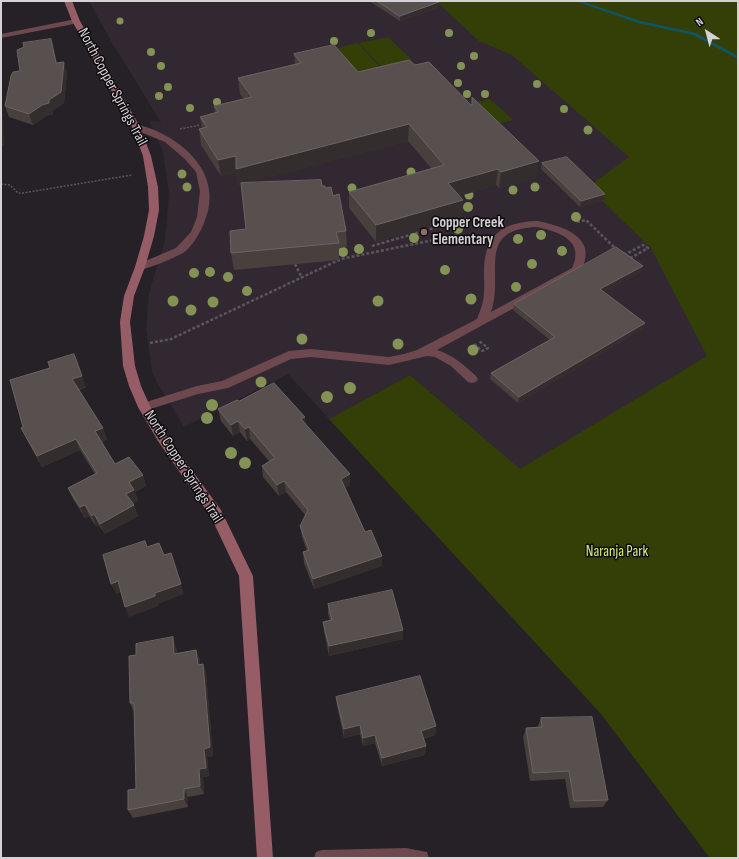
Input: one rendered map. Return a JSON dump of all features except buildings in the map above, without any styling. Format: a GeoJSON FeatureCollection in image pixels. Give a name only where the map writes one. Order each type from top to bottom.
{"type":"FeatureCollection","features":[{"type":"Feature","properties":{"kind":"street","name":"North Copper Springs Trail"},"geometry":{"type":"LineString","coordinates":[[68,1],[76,21],[136,127],[147,156],[153,187],[154,210],[140,267],[129,296],[125,322],[129,366],[144,406],[162,438],[216,514],[246,576],[265,858]]}},
{"type":"Feature","properties":{"kind":"street"},"geometry":{"type":"LineString","coordinates":[[1,36],[76,21]]}},
{"type":"Feature","properties":{"kind":"street"},"geometry":{"type":"LineString","coordinates":[[136,127],[168,140],[188,157],[200,172],[205,191],[202,217],[195,233],[180,250],[140,267]]}},
{"type":"Feature","properties":{"kind":"street"},"geometry":{"type":"LineString","coordinates":[[144,406],[197,390],[224,386],[289,355],[311,353],[389,361],[401,360],[420,354],[576,270],[581,264],[583,255],[579,245],[567,233],[555,227],[538,223],[514,227],[502,234],[494,241],[491,250],[488,302],[482,320]]}},
{"type":"Feature","properties":{"kind":"street"},"geometry":{"type":"LineString","coordinates":[[420,354],[442,354],[450,358],[472,379]]}},
{"type":"Feature","properties":{"kind":"street"},"geometry":{"type":"LineString","coordinates":[[322,858],[406,856],[421,858]]}},
{"type":"Feature","properties":{"kind":"path"},"geometry":{"type":"LineString","coordinates":[[1,184],[13,186],[18,193],[23,193],[132,175]]}},
{"type":"Feature","properties":{"kind":"path"},"geometry":{"type":"LineString","coordinates":[[372,246],[468,218]]}},
{"type":"Feature","properties":{"kind":"path"},"geometry":{"type":"LineString","coordinates":[[572,224],[586,220],[618,250]]}},
{"type":"Feature","properties":{"kind":"path"},"geometry":{"type":"LineString","coordinates":[[150,343],[171,339],[341,259],[458,235]]}},
{"type":"Feature","properties":{"kind":"path"},"geometry":{"type":"LineString","coordinates":[[623,256],[643,245],[648,248],[625,261]]}},
{"type":"Feature","properties":{"kind":"path"},"geometry":{"type":"LineString","coordinates":[[295,264],[302,278]]}},
{"type":"Feature","properties":{"kind":"path"},"geometry":{"type":"LineString","coordinates":[[469,340],[482,351],[488,348],[477,340]]}},
{"type":"Feature","properties":{"kind":"shaded area","name":"Copper Creek Elementary"},"geometry":{"type":"Polygon","coordinates":[[[89,1],[490,1],[738,136],[707,356],[520,470],[410,375],[329,419],[288,374],[184,427],[158,384],[152,371],[146,328],[149,293],[165,240],[169,194],[163,152],[149,121],[161,122],[112,43],[89,1]]]}},
{"type":"Feature","properties":{"kind":"green space","name":"Naranja Park"},"geometry":{"type":"Polygon","coordinates":[[[436,1],[738,1],[738,858],[710,858],[601,714],[329,419],[410,375],[520,469],[707,356],[651,248],[588,187],[629,157],[512,55],[479,41],[436,1]]]}},
{"type":"Feature","properties":{"kind":"green space"},"geometry":{"type":"Polygon","coordinates":[[[388,37],[412,60],[382,67],[359,43],[388,37]]]}},
{"type":"Feature","properties":{"kind":"green space"},"geometry":{"type":"Polygon","coordinates":[[[358,43],[381,68],[350,75],[328,50],[358,43]]]}},
{"type":"Feature","properties":{"kind":"green space"},"geometry":{"type":"Polygon","coordinates":[[[490,99],[513,120],[486,127],[465,105],[490,99]]]}},
{"type":"Feature","properties":{"kind":"waterway"},"geometry":{"type":"LineString","coordinates":[[577,1],[640,22],[694,34],[738,58]]}},
{"type":"Feature","properties":{"kind":"place","name":"Copper Creek Elementary"},"geometry":{"type":"Point","coordinates":[424,232]}}]}
